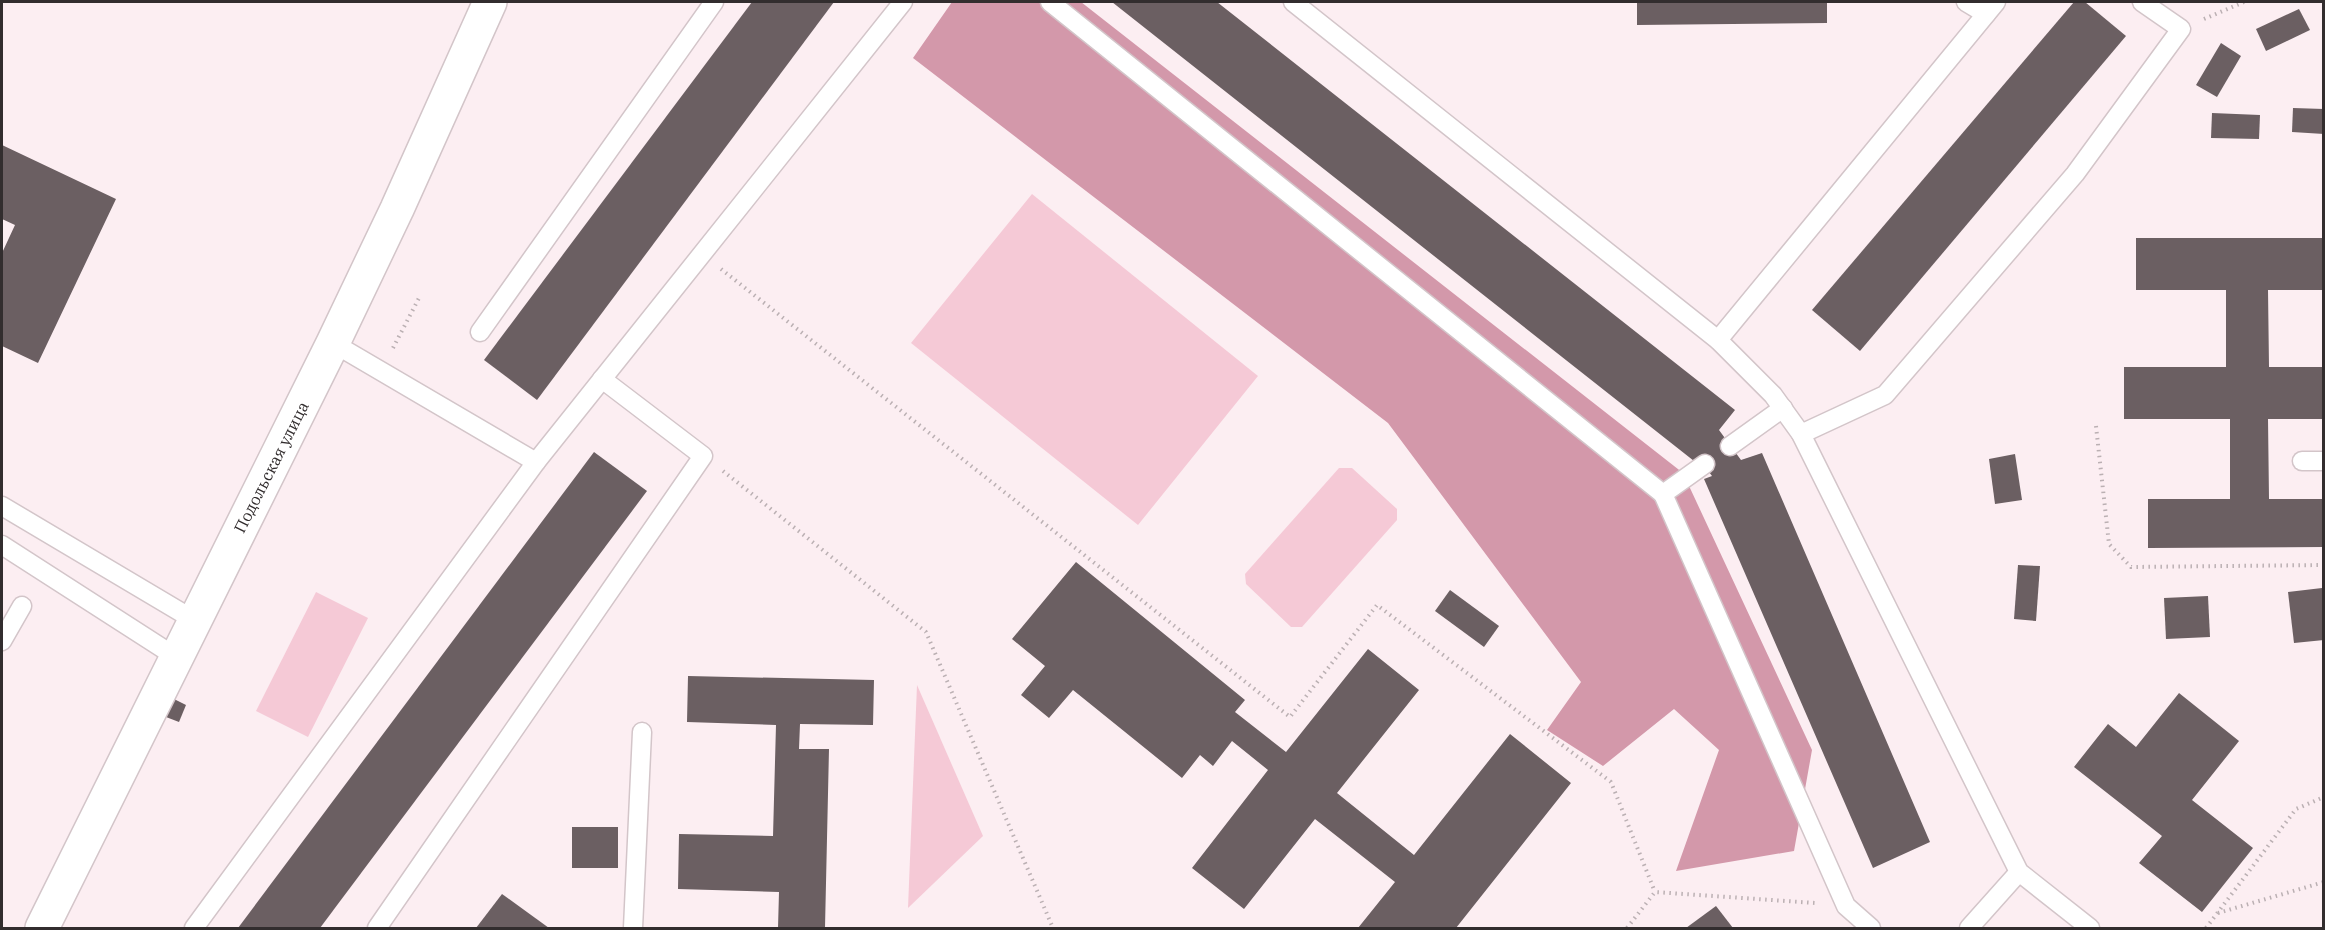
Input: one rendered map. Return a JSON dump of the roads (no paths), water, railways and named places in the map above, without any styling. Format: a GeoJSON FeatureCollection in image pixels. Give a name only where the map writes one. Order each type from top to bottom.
{"type":"FeatureCollection","features":[{"type":"Feature","properties":{"kind":"street","name":"Подольская улица"},"geometry":{"type":"LineString","coordinates":[[42,928],[333,343],[397,209],[490,2]]}},
{"type":"Feature","properties":{"kind":"lane"},"geometry":{"type":"LineString","coordinates":[[480,332],[714,2]]}},
{"type":"Feature","properties":{"kind":"lane"},"geometry":{"type":"LineString","coordinates":[[194,928],[536,462],[903,2]]}},
{"type":"Feature","properties":{"kind":"lane"},"geometry":{"type":"LineString","coordinates":[[1050,2],[1663,494],[1846,906],[1871,928]]}},
{"type":"Feature","properties":{"kind":"lane"},"geometry":{"type":"LineString","coordinates":[[1293,2],[1718,340],[1773,394],[1801,434],[2019,872],[2090,928]]}},
{"type":"Feature","properties":{"kind":"lane"},"geometry":{"type":"LineString","coordinates":[[1718,340],[1991,8],[1966,2]]}},
{"type":"Feature","properties":{"kind":"lane"},"geometry":{"type":"LineString","coordinates":[[1801,434],[1885,395],[2075,174],[2181,29],[2142,2]]}},
{"type":"Feature","properties":{"kind":"lane"},"geometry":{"type":"LineString","coordinates":[[333,343],[536,462]]}},
{"type":"Feature","properties":{"kind":"lane"},"geometry":{"type":"LineString","coordinates":[[377,928],[703,456],[602,379]]}},
{"type":"Feature","properties":{"kind":"lane"},"geometry":{"type":"LineString","coordinates":[[1730,446],[1783,408]]}},
{"type":"Feature","properties":{"kind":"lane"},"geometry":{"type":"LineString","coordinates":[[2302,461],[2324,461]]}},
{"type":"Feature","properties":{"kind":"lane"},"geometry":{"type":"LineString","coordinates":[[1663,494],[1705,464]]}},
{"type":"Feature","properties":{"kind":"lane"},"geometry":{"type":"LineString","coordinates":[[2,506],[194,620]]}},
{"type":"Feature","properties":{"kind":"lane"},"geometry":{"type":"LineString","coordinates":[[2,545],[176,657]]}},
{"type":"Feature","properties":{"kind":"lane"},"geometry":{"type":"LineString","coordinates":[[2,639],[22,606]]}},
{"type":"Feature","properties":{"kind":"lane"},"geometry":{"type":"LineString","coordinates":[[633,928],[642,732]]}},
{"type":"Feature","properties":{"kind":"lane"},"geometry":{"type":"LineString","coordinates":[[1969,928],[2019,872]]}}]}
